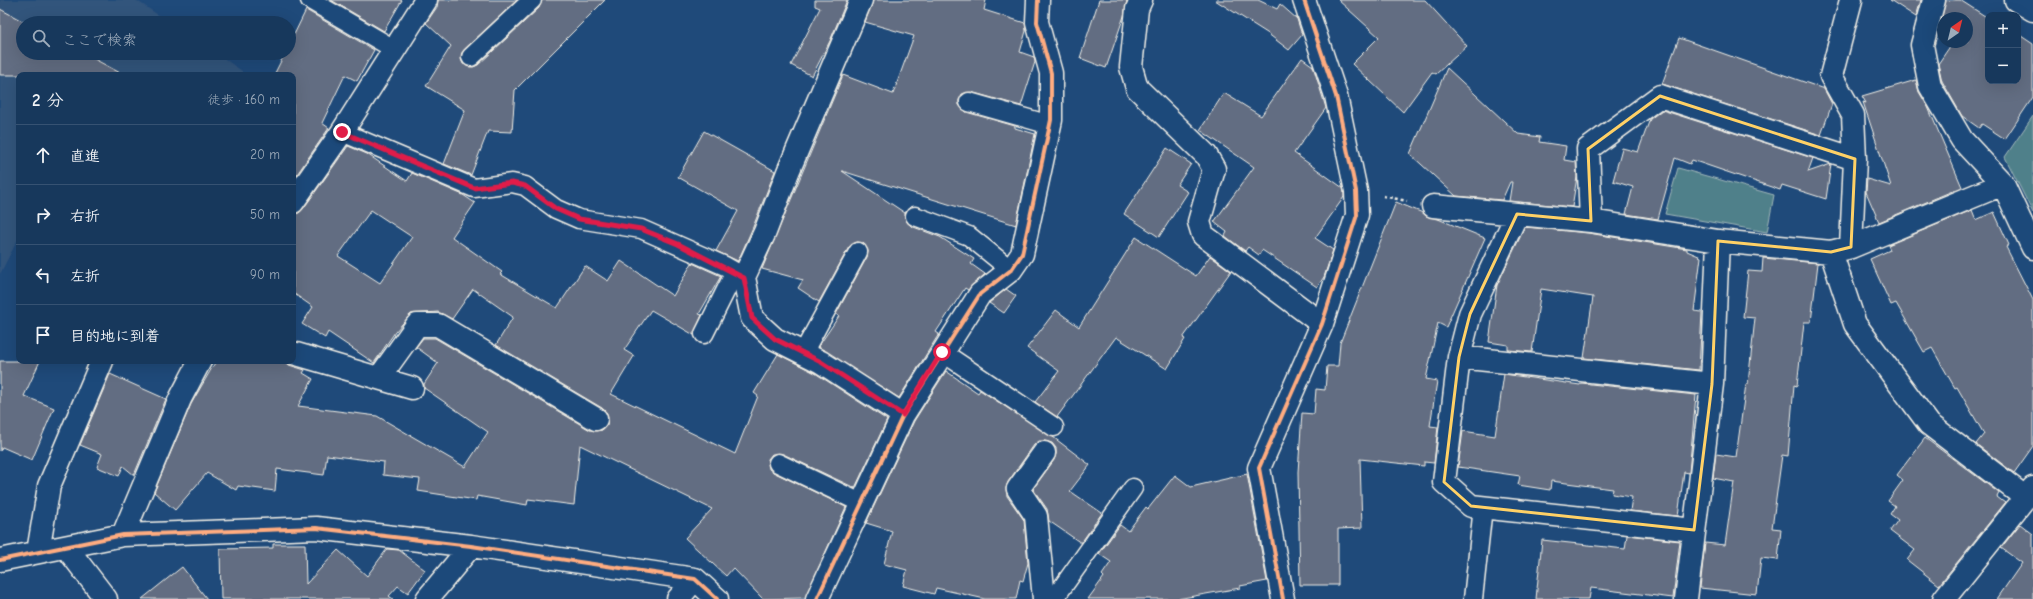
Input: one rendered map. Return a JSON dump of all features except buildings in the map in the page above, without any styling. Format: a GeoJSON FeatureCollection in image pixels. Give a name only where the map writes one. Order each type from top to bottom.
{"type":"FeatureCollection","features":[{"type":"Feature","properties":{"kind":"street"},"geometry":{"type":"LineString","coordinates":[[296,198],[342,132],[426,0]]}},
{"type":"Feature","properties":{"kind":"street"},"geometry":{"type":"LineString","coordinates":[[861,0],[788,172],[765,232],[740,275],[752,318],[775,339],[821,362],[903,415]]}},
{"type":"Feature","properties":{"kind":"street"},"geometry":{"type":"LineString","coordinates":[[816,599],[903,415],[980,294],[1011,270],[1022,254],[1050,125],[1051,73],[1037,22],[1038,0]]}},
{"type":"Feature","properties":{"kind":"street"},"geometry":{"type":"LineString","coordinates":[[1141,0],[1137,9],[1131,67],[1137,88],[1206,155],[1214,169],[1199,222],[1203,235],[1322,324]]}},
{"type":"Feature","properties":{"kind":"street"},"geometry":{"type":"LineString","coordinates":[[1280,598],[1259,468],[1322,324],[1357,215],[1356,191],[1336,96],[1304,0]]}},
{"type":"Feature","properties":{"kind":"street"},"geometry":{"type":"LineString","coordinates":[[1851,0],[1831,76],[1853,115],[1855,159],[1841,249],[1855,324],[1929,424],[2029,493],[1944,599]]}},
{"type":"Feature","properties":{"kind":"street"},"geometry":{"type":"LineString","coordinates":[[1934,0],[1922,45],[1930,86],[1962,140],[2003,184],[2033,248]]}},
{"type":"Feature","properties":{"kind":"street"},"geometry":{"type":"LineString","coordinates":[[2016,0],[2033,10]]}},
{"type":"Feature","properties":{"kind":"street"},"geometry":{"type":"LineString","coordinates":[[1591,221],[1588,149],[1660,96],[1855,159]]}},
{"type":"Feature","properties":{"kind":"street"},"geometry":{"type":"LineString","coordinates":[[1433,206],[1591,221],[1718,241],[1841,249],[2003,184]]}},
{"type":"Feature","properties":{"kind":"street"},"geometry":{"type":"LineString","coordinates":[[1517,214],[1470,314],[1459,357],[1444,482],[1471,506],[1694,530]]}},
{"type":"Feature","properties":{"kind":"street"},"geometry":{"type":"LineString","coordinates":[[1686,599],[1712,384],[1718,241]]}},
{"type":"Feature","properties":{"kind":"street"},"geometry":{"type":"LineString","coordinates":[[379,378],[417,325],[438,325],[596,419]]}},
{"type":"Feature","properties":{"kind":"street"},"geometry":{"type":"LineString","coordinates":[[296,354],[412,388]]}},
{"type":"Feature","properties":{"kind":"street"},"geometry":{"type":"LineString","coordinates":[[1459,357],[1712,384]]}},
{"type":"Feature","properties":{"kind":"street"},"geometry":{"type":"LineString","coordinates":[[38,552],[49,486],[101,364]]}},
{"type":"Feature","properties":{"kind":"street"},"geometry":{"type":"LineString","coordinates":[[123,535],[180,399],[198,364]]}},
{"type":"Feature","properties":{"kind":"street"},"geometry":{"type":"LineString","coordinates":[[1044,453],[1018,489],[1036,516],[1044,599]]}},
{"type":"Feature","properties":{"kind":"street"},"geometry":{"type":"LineString","coordinates":[[0,560],[123,535],[316,528],[470,546],[695,579],[717,599]]}},
{"type":"Feature","properties":{"kind":"street"},"geometry":{"type":"LineString","coordinates":[[427,599],[470,546]]}},
{"type":"Feature","properties":{"kind":"street"},"geometry":{"type":"LineString","coordinates":[[66,547],[106,599]]}},
{"type":"Feature","properties":{"kind":"street"},"geometry":{"type":"LineString","coordinates":[[678,599],[695,579]]}},
{"type":"Feature","properties":{"kind":"lane"},"geometry":{"type":"LineString","coordinates":[[310,0],[394,49]]}},
{"type":"Feature","properties":{"kind":"lane"},"geometry":{"type":"LineString","coordinates":[[471,57],[532,0]]}},
{"type":"Feature","properties":{"kind":"lane"},"geometry":{"type":"LineString","coordinates":[[969,102],[1050,125]]}},
{"type":"Feature","properties":{"kind":"lane"},"geometry":{"type":"LineString","coordinates":[[342,132],[474,188],[512,183],[525,186],[556,209],[579,219],[641,229],[740,275],[704,334]]}},
{"type":"Feature","properties":{"kind":"lane"},"geometry":{"type":"LineString","coordinates":[[915,216],[969,236],[1011,270]]}},
{"type":"Feature","properties":{"kind":"lane"},"geometry":{"type":"LineString","coordinates":[[802,353],[858,252]]}},
{"type":"Feature","properties":{"kind":"lane"},"geometry":{"type":"LineString","coordinates":[[942,352],[1054,427]]}},
{"type":"Feature","properties":{"kind":"lane"},"geometry":{"type":"LineString","coordinates":[[778,463],[862,503]]}},
{"type":"Feature","properties":{"kind":"lane"},"geometry":{"type":"LineString","coordinates":[[1054,599],[1132,488]]}},
{"type":"Feature","properties":{"kind":"lane"},"geometry":{"type":"LineString","coordinates":[[1473,599],[1483,507]]}},
{"type":"Feature","properties":{"kind":"path"},"geometry":{"type":"LineString","coordinates":[[1356,191],[1433,206]]}},
{"type":"Feature","properties":{"kind":"highlighted area"},"geometry":{"type":"Polygon","coordinates":[[[1660,96],[1855,159],[1851,247],[1831,252],[1718,241],[1712,384],[1694,530],[1471,506],[1444,482],[1459,357],[1470,314],[1517,214],[1591,221],[1588,149],[1660,96]]]}},
{"type":"Feature","properties":{"kind":"shaded area"},"geometry":{"type":"Polygon","coordinates":[[[0,0],[136,0],[160,16],[16,16],[16,60],[226,60],[242,71],[16,72],[16,243],[0,274],[0,0]]]}},
{"type":"Feature","properties":{"kind":"green space"},"geometry":{"type":"Polygon","coordinates":[[[2033,116],[2033,213],[2005,157],[2033,116]]]}},
{"type":"Feature","properties":{"kind":"green space"},"geometry":{"type":"Polygon","coordinates":[[[1678,168],[1774,195],[1767,232],[1665,214],[1678,168]]]}},
{"type":"Feature","properties":{"kind":"cycle path"},"geometry":{"type":"LineString","coordinates":[[817,599],[903,415],[980,294],[1011,270],[1022,254],[1051,120],[1051,73],[1037,22],[1038,0]]}},
{"type":"Feature","properties":{"kind":"cycle path"},"geometry":{"type":"LineString","coordinates":[[1283,599],[1259,468],[1322,324],[1357,215],[1356,191],[1336,96],[1304,0]]}},
{"type":"Feature","properties":{"kind":"cycle path"},"geometry":{"type":"LineString","coordinates":[[0,560],[123,535],[316,528],[471,546],[695,579],[717,599]]}},
{"type":"Feature","properties":{"kind":"route"},"geometry":{"type":"LineString","coordinates":[[342,132],[474,188],[491,187],[512,183],[525,186],[556,209],[579,219],[641,229],[725,266],[744,278],[752,318],[775,339],[821,362],[903,415],[942,352]]}}]}
